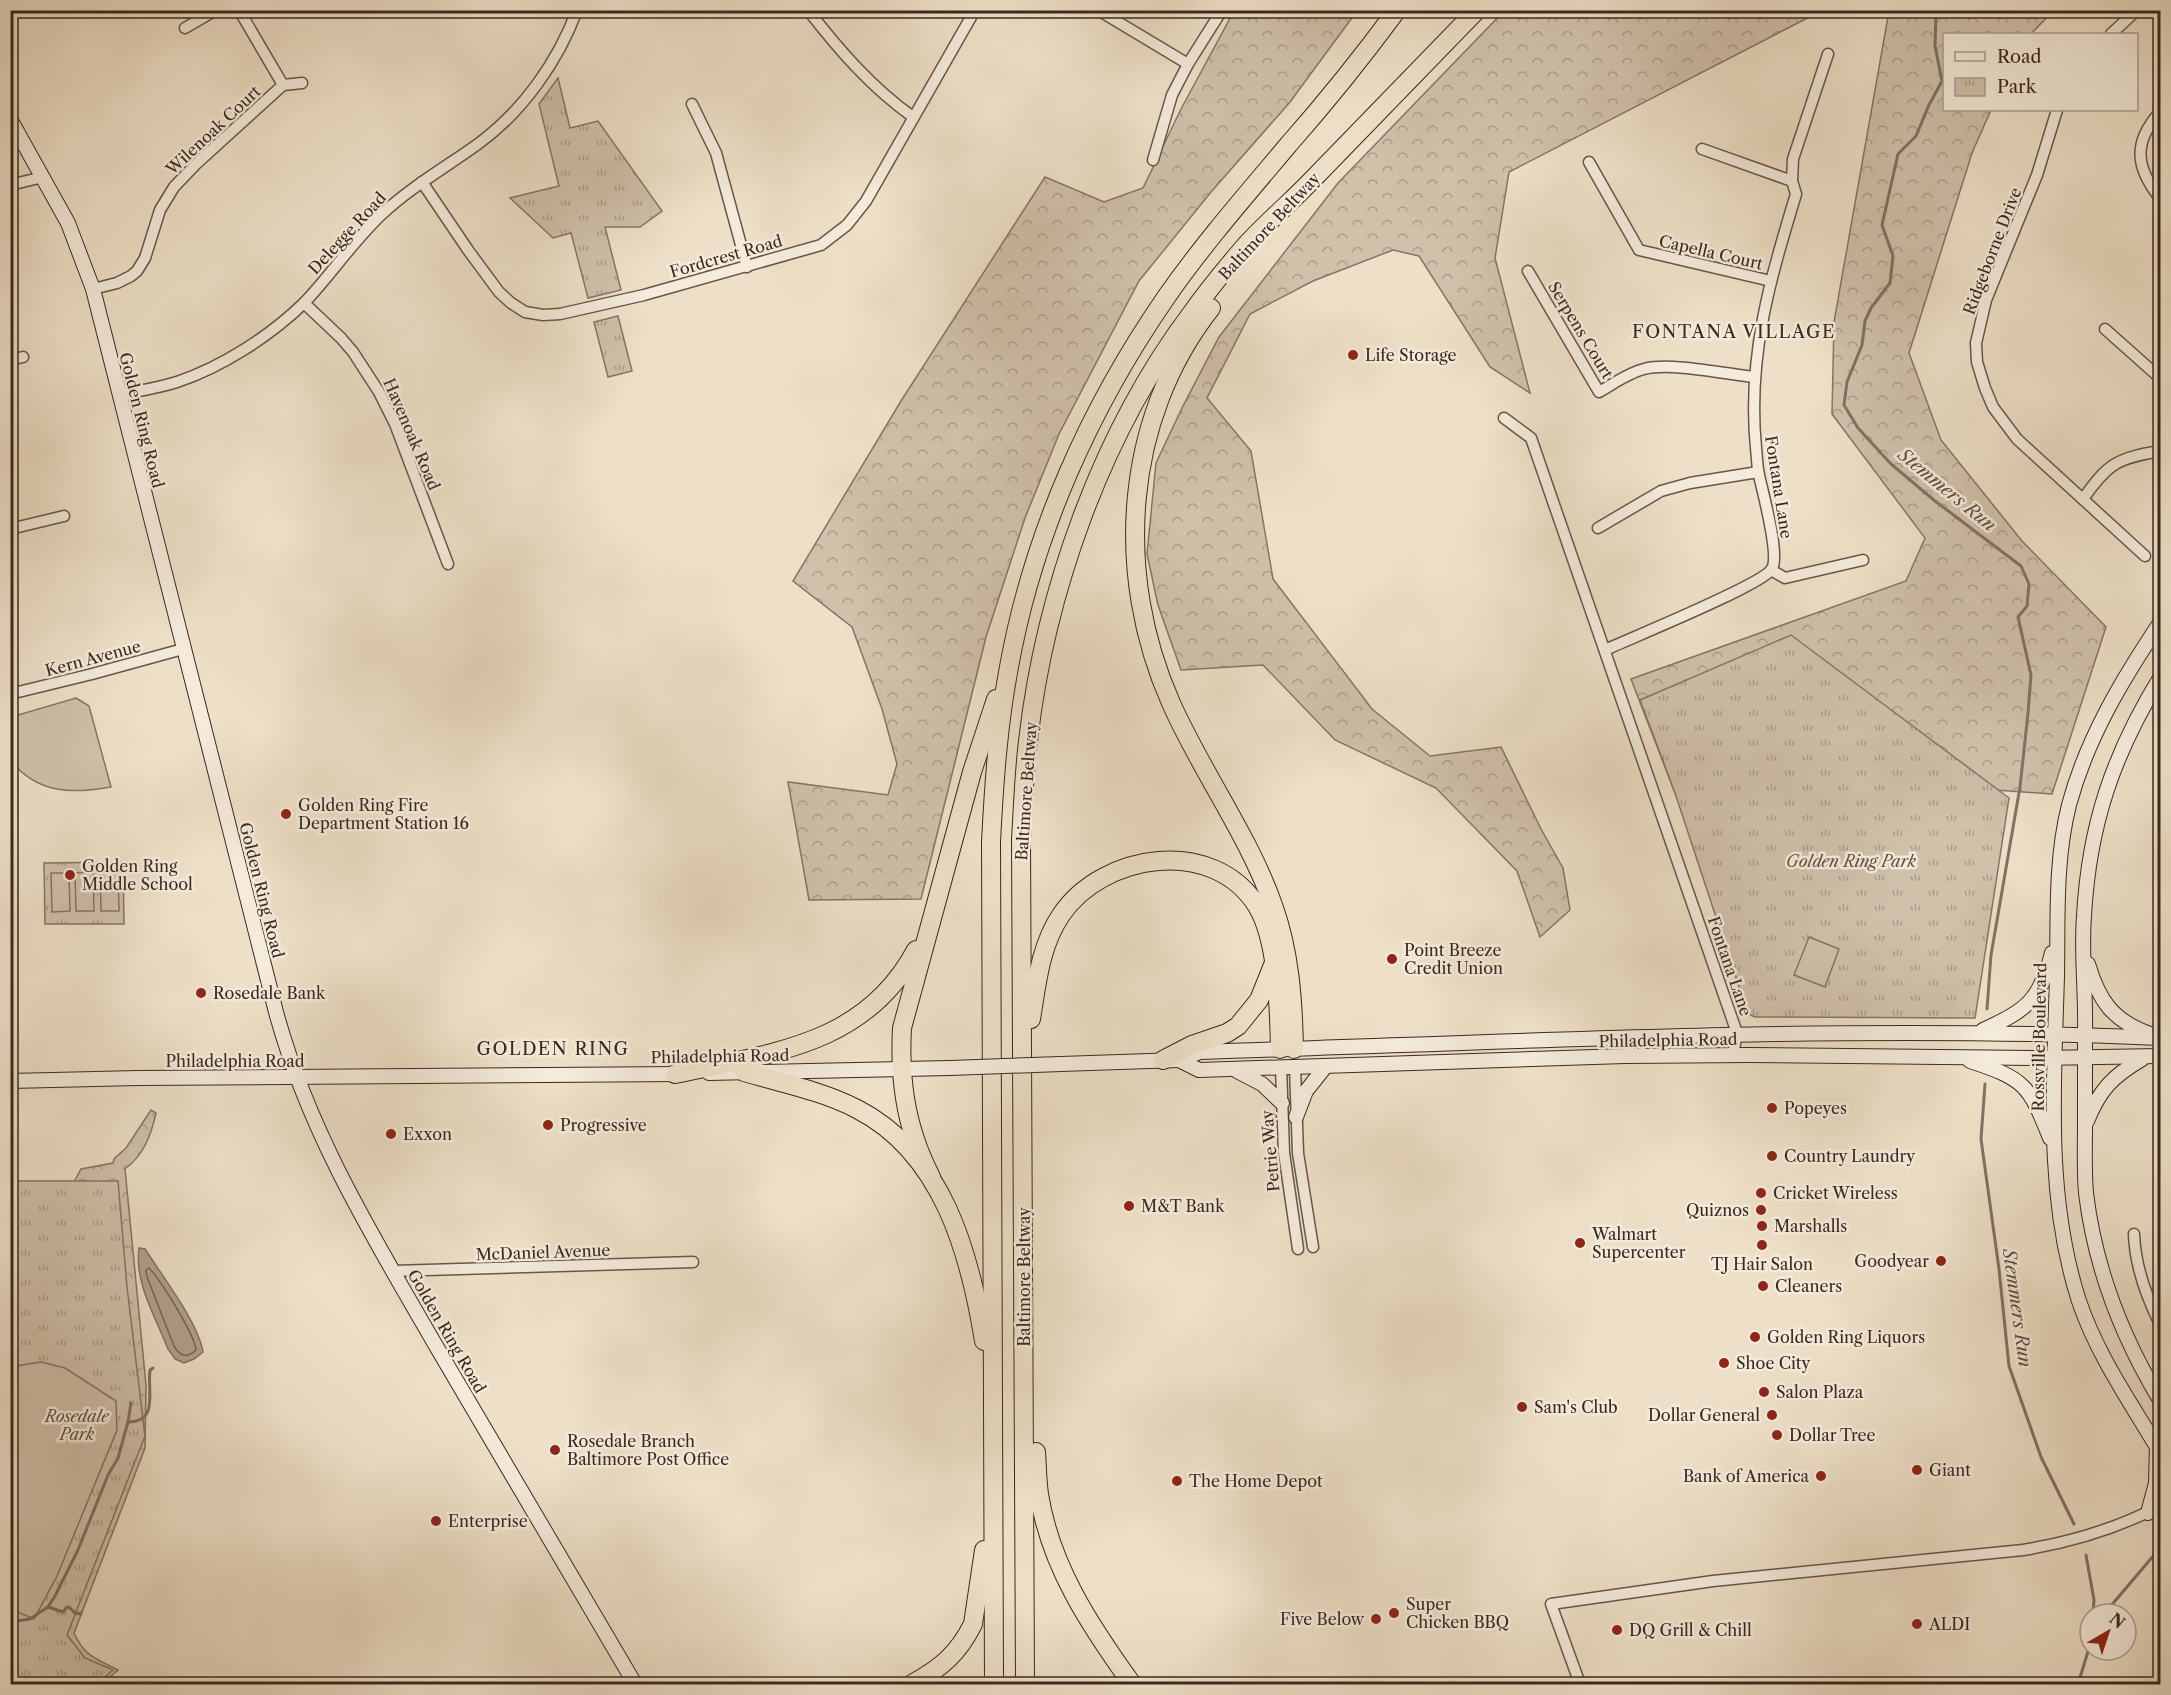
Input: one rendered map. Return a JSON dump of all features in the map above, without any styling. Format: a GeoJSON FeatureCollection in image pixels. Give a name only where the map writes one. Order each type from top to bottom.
{"type":"FeatureCollection","features":[{"type":"Feature","properties":{"kind":"highway","name":"Baltimore Beltway"},"geometry":{"type":"LineString","coordinates":[[994,1684],[991,842],[996,765],[1009,666],[1032,573],[1050,518],[1097,412],[1137,341],[1206,245],[1334,92],[1397,10]]}},
{"type":"Feature","properties":{"kind":"highway","name":"Baltimore Beltway"},"geometry":{"type":"LineString","coordinates":[[1026,1684],[1021,861],[1026,759],[1041,661],[1060,584],[1106,462],[1137,400],[1190,315],[1247,244],[1477,10]]}},
{"type":"Feature","properties":{"kind":"highway"},"geometry":{"type":"LineString","coordinates":[[1287,1058],[1289,965],[1277,916],[1265,884],[1189,740],[1158,671],[1142,616],[1134,536],[1137,486],[1143,455],[1151,419],[1166,384],[1199,322],[1268,238],[1296,196]]}},
{"type":"Feature","properties":{"kind":"highway"},"geometry":{"type":"LineString","coordinates":[[994,1395],[970,1269],[949,1212],[915,1141],[910,1122],[903,1069],[902,1028],[988,717],[1009,666]]}},
{"type":"Feature","properties":{"kind":"highway"},"geometry":{"type":"LineString","coordinates":[[1023,1069],[1039,969],[1050,934],[1063,913],[1091,884],[1117,870],[1150,861],[1197,865],[1222,874],[1242,889],[1257,906],[1269,936],[1287,1058]]}},
{"type":"Feature","properties":{"kind":"highway"},"geometry":{"type":"LineString","coordinates":[[675,1074],[787,1050],[832,1033],[855,1019],[886,991],[911,958],[934,916]]}},
{"type":"Feature","properties":{"kind":"highway"},"geometry":{"type":"LineString","coordinates":[[1171,1060],[1192,1045],[1216,1038],[1238,1026],[1259,1000],[1273,963]]}},
{"type":"Feature","properties":{"kind":"highway"},"geometry":{"type":"LineString","coordinates":[[744,1072],[827,1096],[859,1110],[899,1139],[931,1177]]}},
{"type":"Feature","properties":{"kind":"highway"},"geometry":{"type":"LineString","coordinates":[[1024,1304],[1039,1493],[1044,1518],[1062,1572],[1087,1620],[1132,1684]]}},
{"type":"Feature","properties":{"kind":"highway"},"geometry":{"type":"LineString","coordinates":[[912,1684],[952,1657],[973,1624],[993,1467]]}},
{"type":"Feature","properties":{"kind":"main road","name":"Golden Ring Road"},"geometry":{"type":"LineString","coordinates":[[10,119],[72,232],[93,289],[273,1002],[295,1077],[325,1146],[393,1271],[635,1684]]}},
{"type":"Feature","properties":{"kind":"main road","name":"Rossville Boulevard"},"geometry":{"type":"LineString","coordinates":[[2159,1450],[2100,1351],[2079,1302],[2065,1247],[2054,1149],[2058,927],[2062,843],[2067,813],[2079,774],[2110,702],[2160,623]]}},
{"type":"Feature","properties":{"kind":"main road"},"geometry":{"type":"LineString","coordinates":[[2160,678],[2142,708],[2115,763],[2094,831],[2088,867],[2083,947],[2086,1194],[2109,1295],[2144,1373],[2160,1401]]}},
{"type":"Feature","properties":{"kind":"main road"},"geometry":{"type":"LineString","coordinates":[[1977,1033],[2010,1018],[2029,1003],[2037,993],[2046,977],[2058,927]]}},
{"type":"Feature","properties":{"kind":"main road"},"geometry":{"type":"LineString","coordinates":[[2083,947],[2102,1000],[2112,1012],[2134,1027],[2160,1037]]}},
{"type":"Feature","properties":{"kind":"main road","name":"Philadelphia Road"},"geometry":{"type":"LineString","coordinates":[[10,1081],[675,1074],[950,1068],[1171,1060],[1200,1052],[1287,1058],[1737,1034],[1977,1033],[2160,1037]]}},
{"type":"Feature","properties":{"kind":"main road","name":"Philadelphia Road"},"geometry":{"type":"LineString","coordinates":[[1171,1060],[1199,1070],[1232,1069],[1287,1058],[1326,1066],[1502,1059],[1733,1055],[2055,1058],[2160,1056]]}},
{"type":"Feature","properties":{"kind":"main road"},"geometry":{"type":"LineString","coordinates":[[1957,1056],[2006,1073],[2028,1091],[2041,1114],[2054,1149]]}},
{"type":"Feature","properties":{"kind":"main road"},"geometry":{"type":"LineString","coordinates":[[2085,1125],[2106,1085],[2125,1069],[2144,1058]]}},
{"type":"Feature","properties":{"kind":"main road"},"geometry":{"type":"LineString","coordinates":[[1296,1117],[1306,1091],[1326,1066]]}},
{"type":"Feature","properties":{"kind":"main road"},"geometry":{"type":"LineString","coordinates":[[1232,1069],[1262,1084],[1282,1103]]}},
{"type":"Feature","properties":{"kind":"main road"},"geometry":{"type":"LineString","coordinates":[[2154,1510],[2159,1450]]}},
{"type":"Feature","properties":{"kind":"street"},"geometry":{"type":"LineString","coordinates":[[185,28],[216,10]]}},
{"type":"Feature","properties":{"kind":"street"},"geometry":{"type":"LineString","coordinates":[[239,10],[283,85]]}},
{"type":"Feature","properties":{"kind":"street","name":"Delegge Road"},"geometry":{"type":"LineString","coordinates":[[119,395],[176,382],[221,363],[249,347],[303,303],[382,214],[422,182],[479,143],[512,115],[551,63],[577,10]]}},
{"type":"Feature","properties":{"kind":"street"},"geometry":{"type":"LineString","coordinates":[[808,10],[866,78],[894,104],[913,117]]}},
{"type":"Feature","properties":{"kind":"street"},"geometry":{"type":"LineString","coordinates":[[1098,10],[1188,64]]}},
{"type":"Feature","properties":{"kind":"street"},"geometry":{"type":"LineString","coordinates":[[1153,160],[1172,96],[1188,64],[1222,10]]}},
{"type":"Feature","properties":{"kind":"street"},"geometry":{"type":"LineString","coordinates":[[2111,33],[2137,10]]}},
{"type":"Feature","properties":{"kind":"street","name":"Fordcrest Road"},"geometry":{"type":"LineString","coordinates":[[422,182],[468,250],[500,292],[518,308],[535,315],[560,314],[644,295],[821,245],[839,233],[866,201],[974,11]]}},
{"type":"Feature","properties":{"kind":"street","name":"Fontana Lane"},"geometry":{"type":"LineString","coordinates":[[1771,570],[1775,553],[1758,472],[1754,426],[1754,377],[1760,329],[1771,281],[1796,194],[1792,181],[1793,159],[1828,54]]}},
{"type":"Feature","properties":{"kind":"street","name":"Wilenoak Court"},"geometry":{"type":"LineString","coordinates":[[93,289],[126,279],[137,271],[146,258],[160,210],[174,187],[283,85],[302,83]]}},
{"type":"Feature","properties":{"kind":"street"},"geometry":{"type":"LineString","coordinates":[[692,104],[716,153],[747,267]]}},
{"type":"Feature","properties":{"kind":"street","name":"Ridgeborne Drive"},"geometry":{"type":"LineString","coordinates":[[2057,111],[2037,175],[1986,300],[1976,344],[1977,362],[1985,388],[1998,413],[2018,439],[2145,556]]}},
{"type":"Feature","properties":{"kind":"street"},"geometry":{"type":"LineString","coordinates":[[2160,112],[2144,135],[2140,155],[2145,176],[2160,198]]}},
{"type":"Feature","properties":{"kind":"street"},"geometry":{"type":"LineString","coordinates":[[1701,149],[1792,181]]}},
{"type":"Feature","properties":{"kind":"street","name":"Capella Court"},"geometry":{"type":"LineString","coordinates":[[1589,162],[1639,250],[1771,281]]}},
{"type":"Feature","properties":{"kind":"street"},"geometry":{"type":"LineString","coordinates":[[10,185],[43,177]]}},
{"type":"Feature","properties":{"kind":"street","name":"Serpens Court"},"geometry":{"type":"LineString","coordinates":[[1528,271],[1599,392],[1634,372],[1648,368],[1693,369],[1754,377]]}},
{"type":"Feature","properties":{"kind":"street","name":"Havenoak Road"},"geometry":{"type":"LineString","coordinates":[[303,303],[341,338],[360,361],[374,384],[395,424],[448,564]]}},
{"type":"Feature","properties":{"kind":"street"},"geometry":{"type":"LineString","coordinates":[[2105,329],[2160,378]]}},
{"type":"Feature","properties":{"kind":"street"},"geometry":{"type":"LineString","coordinates":[[10,360],[23,357]]}},
{"type":"Feature","properties":{"kind":"street","name":"Fontana Lane"},"geometry":{"type":"LineString","coordinates":[[1504,418],[1531,438],[1737,1034],[1733,1055]]}},
{"type":"Feature","properties":{"kind":"street"},"geometry":{"type":"LineString","coordinates":[[2082,499],[2094,482],[2116,462],[2124,458],[2160,451]]}},
{"type":"Feature","properties":{"kind":"street"},"geometry":{"type":"LineString","coordinates":[[1598,528],[1661,491],[1690,483],[1758,472]]}},
{"type":"Feature","properties":{"kind":"street"},"geometry":{"type":"LineString","coordinates":[[10,529],[63,516]]}},
{"type":"Feature","properties":{"kind":"street"},"geometry":{"type":"LineString","coordinates":[[1605,650],[1747,586],[1771,570],[1785,578],[1863,560]]}},
{"type":"Feature","properties":{"kind":"street","name":"Kern Avenue"},"geometry":{"type":"LineString","coordinates":[[10,694],[183,649]]}},
{"type":"Feature","properties":{"kind":"street","name":"Petrie Way"},"geometry":{"type":"LineString","coordinates":[[1287,1058],[1282,1103],[1284,1153],[1298,1249]]}},
{"type":"Feature","properties":{"kind":"street","name":"Petrie Way"},"geometry":{"type":"LineString","coordinates":[[1287,1058],[1296,1117],[1301,1174],[1313,1247]]}},
{"type":"Feature","properties":{"kind":"street"},"geometry":{"type":"LineString","coordinates":[[2134,1234],[2137,1264],[2160,1324]]}},
{"type":"Feature","properties":{"kind":"street","name":"McDaniel Avenue"},"geometry":{"type":"LineString","coordinates":[[393,1271],[693,1263]]}},
{"type":"Feature","properties":{"kind":"street"},"geometry":{"type":"LineString","coordinates":[[1580,1684],[1551,1604],[1713,1581],[2032,1548],[2085,1538],[2154,1510]]}},
{"type":"Feature","properties":{"kind":"green space"},"geometry":{"type":"Polygon","coordinates":[[[1505,10],[1821,11],[1509,172],[1495,258],[1530,393],[1490,367],[1419,256],[1393,250],[1313,281],[1250,314],[1207,398],[1251,451],[1273,579],[1372,709],[1430,756],[1501,747],[1563,868],[1570,910],[1540,937],[1517,871],[1436,788],[1335,740],[1263,665],[1181,670],[1158,605],[1147,554],[1156,463],[1219,337],[1338,183],[1505,10]]]}},
{"type":"Feature","properties":{"kind":"green space"},"geometry":{"type":"Polygon","coordinates":[[[1234,11],[1357,11],[1290,102],[1211,192],[1139,281],[1059,434],[1025,518],[986,637],[921,899],[809,900],[788,782],[888,795],[897,764],[882,709],[852,627],[793,581],[901,401],[1045,177],[1104,202],[1143,188],[1181,109],[1234,11]]]}},
{"type":"Feature","properties":{"kind":"green space"},"geometry":{"type":"Polygon","coordinates":[[[1889,11],[2053,11],[2032,33],[1943,33],[1943,111],[1991,111],[1972,153],[1909,353],[1941,440],[2022,541],[2106,627],[2052,794],[1981,789],[1675,793],[1631,679],[1906,581],[1925,538],[1832,414],[1834,322],[1889,11]]]}},
{"type":"Feature","properties":{"kind":"green space"},"geometry":{"type":"Polygon","coordinates":[[[558,78],[570,128],[598,121],[662,211],[640,227],[605,227],[621,290],[588,298],[571,233],[553,238],[510,198],[559,186],[539,104],[558,78]]]}},
{"type":"Feature","properties":{"kind":"green space"},"geometry":{"type":"Polygon","coordinates":[[[618,316],[632,371],[608,377],[594,322],[618,316]]]}},
{"type":"Feature","properties":{"kind":"green space","name":"Golden Ring Park"},"geometry":{"type":"Polygon","coordinates":[[[1791,635],[2009,798],[1975,1018],[1755,1017],[1748,1014],[1675,793],[1640,700],[1791,635]]]}},
{"type":"Feature","properties":{"kind":"green space"},"geometry":{"type":"Polygon","coordinates":[[[76,698],[89,706],[111,787],[69,791],[44,786],[21,772],[11,761],[11,717],[76,698]]]}},
{"type":"Feature","properties":{"kind":"green space"},"geometry":{"type":"Polygon","coordinates":[[[123,862],[124,924],[45,924],[44,863],[123,862]]]}},
{"type":"Feature","properties":{"kind":"green space"},"geometry":{"type":"Polygon","coordinates":[[[93,872],[94,911],[76,911],[75,873],[93,872]]]}},
{"type":"Feature","properties":{"kind":"green space"},"geometry":{"type":"Polygon","coordinates":[[[118,872],[119,911],[101,911],[100,873],[118,872]]]}},
{"type":"Feature","properties":{"kind":"green space"},"geometry":{"type":"Polygon","coordinates":[[[51,873],[69,873],[70,911],[52,912],[51,873]]]}},
{"type":"Feature","properties":{"kind":"green space"},"geometry":{"type":"Polygon","coordinates":[[[1809,937],[1839,949],[1825,987],[1794,975],[1809,937]]]}},
{"type":"Feature","properties":{"kind":"green space","name":"Rosedale Park"},"geometry":{"type":"Polygon","coordinates":[[[151,1110],[156,1113],[149,1137],[142,1151],[125,1169],[146,1385],[145,1448],[74,1633],[87,1652],[118,1670],[102,1684],[11,1684],[10,1613],[73,1184],[81,1169],[113,1163],[114,1159],[126,1148],[151,1110]]]}},
{"type":"Feature","properties":{"kind":"green space","name":"Rosedale Park"},"geometry":{"type":"Polygon","coordinates":[[[10,1181],[118,1181],[127,1287],[145,1436],[67,1635],[85,1658],[113,1670],[97,1684],[11,1684],[10,1181]]]}},
{"type":"Feature","properties":{"kind":"green space"},"geometry":{"type":"Polygon","coordinates":[[[41,1362],[65,1368],[116,1401],[117,1430],[57,1576],[34,1619],[11,1609],[10,1367],[41,1362]]]}},
{"type":"Feature","properties":{"kind":"water"},"geometry":{"type":"Polygon","coordinates":[[[139,1248],[145,1249],[179,1299],[194,1327],[203,1352],[194,1359],[184,1363],[175,1359],[168,1349],[143,1287],[138,1261],[139,1248]]]}},
{"type":"Feature","properties":{"kind":"waterway","name":"Stemmers Run"},"geometry":{"type":"LineString","coordinates":[[1936,10],[1935,46],[1942,81],[1916,136],[1898,154],[1882,225],[1893,256],[1890,283],[1871,308],[1865,321],[1862,345],[1847,382],[1844,405],[1858,428],[1891,464],[1935,501],[2021,566],[2029,584],[2027,606],[2018,617],[2031,675],[2028,713],[2020,787],[1991,955],[1987,1009]]}},
{"type":"Feature","properties":{"kind":"waterway","name":"Stemmers Run"},"geometry":{"type":"LineString","coordinates":[[1985,1084],[1981,1139],[1999,1269],[2009,1366],[2041,1457],[2074,1524]]}},
{"type":"Feature","properties":{"kind":"waterway"},"geometry":{"type":"LineString","coordinates":[[10,1344],[17,1350]]}},
{"type":"Feature","properties":{"kind":"waterway"},"geometry":{"type":"LineString","coordinates":[[129,1422],[145,1416],[148,1411],[150,1370],[153,1368]]}},
{"type":"Feature","properties":{"kind":"waterway"},"geometry":{"type":"LineString","coordinates":[[10,1622],[30,1619],[48,1607],[55,1596],[78,1550],[108,1475],[118,1458],[131,1403]]}},
{"type":"Feature","properties":{"kind":"waterway"},"geometry":{"type":"LineString","coordinates":[[2114,1602],[2160,1548]]}},
{"type":"Feature","properties":{"kind":"waterway","name":"Stemmers Run"},"geometry":{"type":"LineString","coordinates":[[2086,1555],[2094,1602]]}},
{"type":"Feature","properties":{"kind":"waterway"},"geometry":{"type":"LineString","coordinates":[[48,1607],[63,1612],[67,1607],[81,1614]]}},
{"type":"Feature","properties":{"kind":"waterway","name":"Stemmers Run"},"geometry":{"type":"LineString","coordinates":[[2078,1684],[2085,1662]]}},
{"type":"Feature","properties":{"kind":"place","name":"Life Storage"},"geometry":{"type":"Point","coordinates":[1353,355]}},
{"type":"Feature","properties":{"kind":"place","name":"Golden Ring Fire Department Station 16"},"geometry":{"type":"Point","coordinates":[286,814]}},
{"type":"Feature","properties":{"kind":"place","name":"Golden Ring Middle School"},"geometry":{"type":"Point","coordinates":[70,875]}},
{"type":"Feature","properties":{"kind":"place","name":"Point Breeze Credit Union"},"geometry":{"type":"Point","coordinates":[1392,959]}},
{"type":"Feature","properties":{"kind":"place","name":"Rosedale Bank"},"geometry":{"type":"Point","coordinates":[201,993]}},
{"type":"Feature","properties":{"kind":"place","name":"Popeyes"},"geometry":{"type":"Point","coordinates":[1772,1108]}},
{"type":"Feature","properties":{"kind":"place","name":"Progressive"},"geometry":{"type":"Point","coordinates":[548,1125]}},
{"type":"Feature","properties":{"kind":"place","name":"Exxon"},"geometry":{"type":"Point","coordinates":[391,1134]}},
{"type":"Feature","properties":{"kind":"place","name":"Country Laundry"},"geometry":{"type":"Point","coordinates":[1772,1156]}},
{"type":"Feature","properties":{"kind":"place","name":"Cricket Wireless"},"geometry":{"type":"Point","coordinates":[1761,1193]}},
{"type":"Feature","properties":{"kind":"place","name":"M&T Bank"},"geometry":{"type":"Point","coordinates":[1129,1206]}},
{"type":"Feature","properties":{"kind":"place","name":"Quiznos"},"geometry":{"type":"Point","coordinates":[1761,1210]}},
{"type":"Feature","properties":{"kind":"place","name":"Marshalls"},"geometry":{"type":"Point","coordinates":[1762,1226]}},
{"type":"Feature","properties":{"kind":"place","name":"Walmart Supercenter"},"geometry":{"type":"Point","coordinates":[1580,1243]}},
{"type":"Feature","properties":{"kind":"place","name":"TJ Hair Salon"},"geometry":{"type":"Point","coordinates":[1762,1245]}},
{"type":"Feature","properties":{"kind":"place","name":"Goodyear"},"geometry":{"type":"Point","coordinates":[1941,1261]}},
{"type":"Feature","properties":{"kind":"place","name":"Cleaners"},"geometry":{"type":"Point","coordinates":[1763,1286]}},
{"type":"Feature","properties":{"kind":"place","name":"Golden Ring Liquors"},"geometry":{"type":"Point","coordinates":[1755,1337]}},
{"type":"Feature","properties":{"kind":"place","name":"Shoe City"},"geometry":{"type":"Point","coordinates":[1724,1363]}},
{"type":"Feature","properties":{"kind":"place","name":"Salon Plaza"},"geometry":{"type":"Point","coordinates":[1764,1392]}},
{"type":"Feature","properties":{"kind":"place","name":"Sam's Club"},"geometry":{"type":"Point","coordinates":[1522,1407]}},
{"type":"Feature","properties":{"kind":"place","name":"Dollar General"},"geometry":{"type":"Point","coordinates":[1772,1415]}},
{"type":"Feature","properties":{"kind":"place","name":"Dollar Tree"},"geometry":{"type":"Point","coordinates":[1777,1435]}},
{"type":"Feature","properties":{"kind":"place","name":"Rosedale Branch Baltimore Post Office"},"geometry":{"type":"Point","coordinates":[555,1450]}},
{"type":"Feature","properties":{"kind":"place","name":"Giant"},"geometry":{"type":"Point","coordinates":[1917,1470]}},
{"type":"Feature","properties":{"kind":"place","name":"Bank of America"},"geometry":{"type":"Point","coordinates":[1821,1476]}},
{"type":"Feature","properties":{"kind":"place","name":"The Home Depot"},"geometry":{"type":"Point","coordinates":[1177,1481]}},
{"type":"Feature","properties":{"kind":"place","name":"Enterprise"},"geometry":{"type":"Point","coordinates":[436,1521]}},
{"type":"Feature","properties":{"kind":"place","name":"Super Chicken BBQ"},"geometry":{"type":"Point","coordinates":[1394,1613]}},
{"type":"Feature","properties":{"kind":"place","name":"Five Below"},"geometry":{"type":"Point","coordinates":[1376,1619]}},
{"type":"Feature","properties":{"kind":"place","name":"ALDI"},"geometry":{"type":"Point","coordinates":[1917,1624]}},
{"type":"Feature","properties":{"kind":"place","name":"DQ Grill & Chill"},"geometry":{"type":"Point","coordinates":[1617,1630]}},
{"type":"Feature","properties":{"kind":"district","name":"FONTANA VILLAGE"},"geometry":{"type":"Point","coordinates":[1734,332]}},
{"type":"Feature","properties":{"kind":"district","name":"GOLDEN RING"},"geometry":{"type":"Point","coordinates":[553,1049]}}]}
